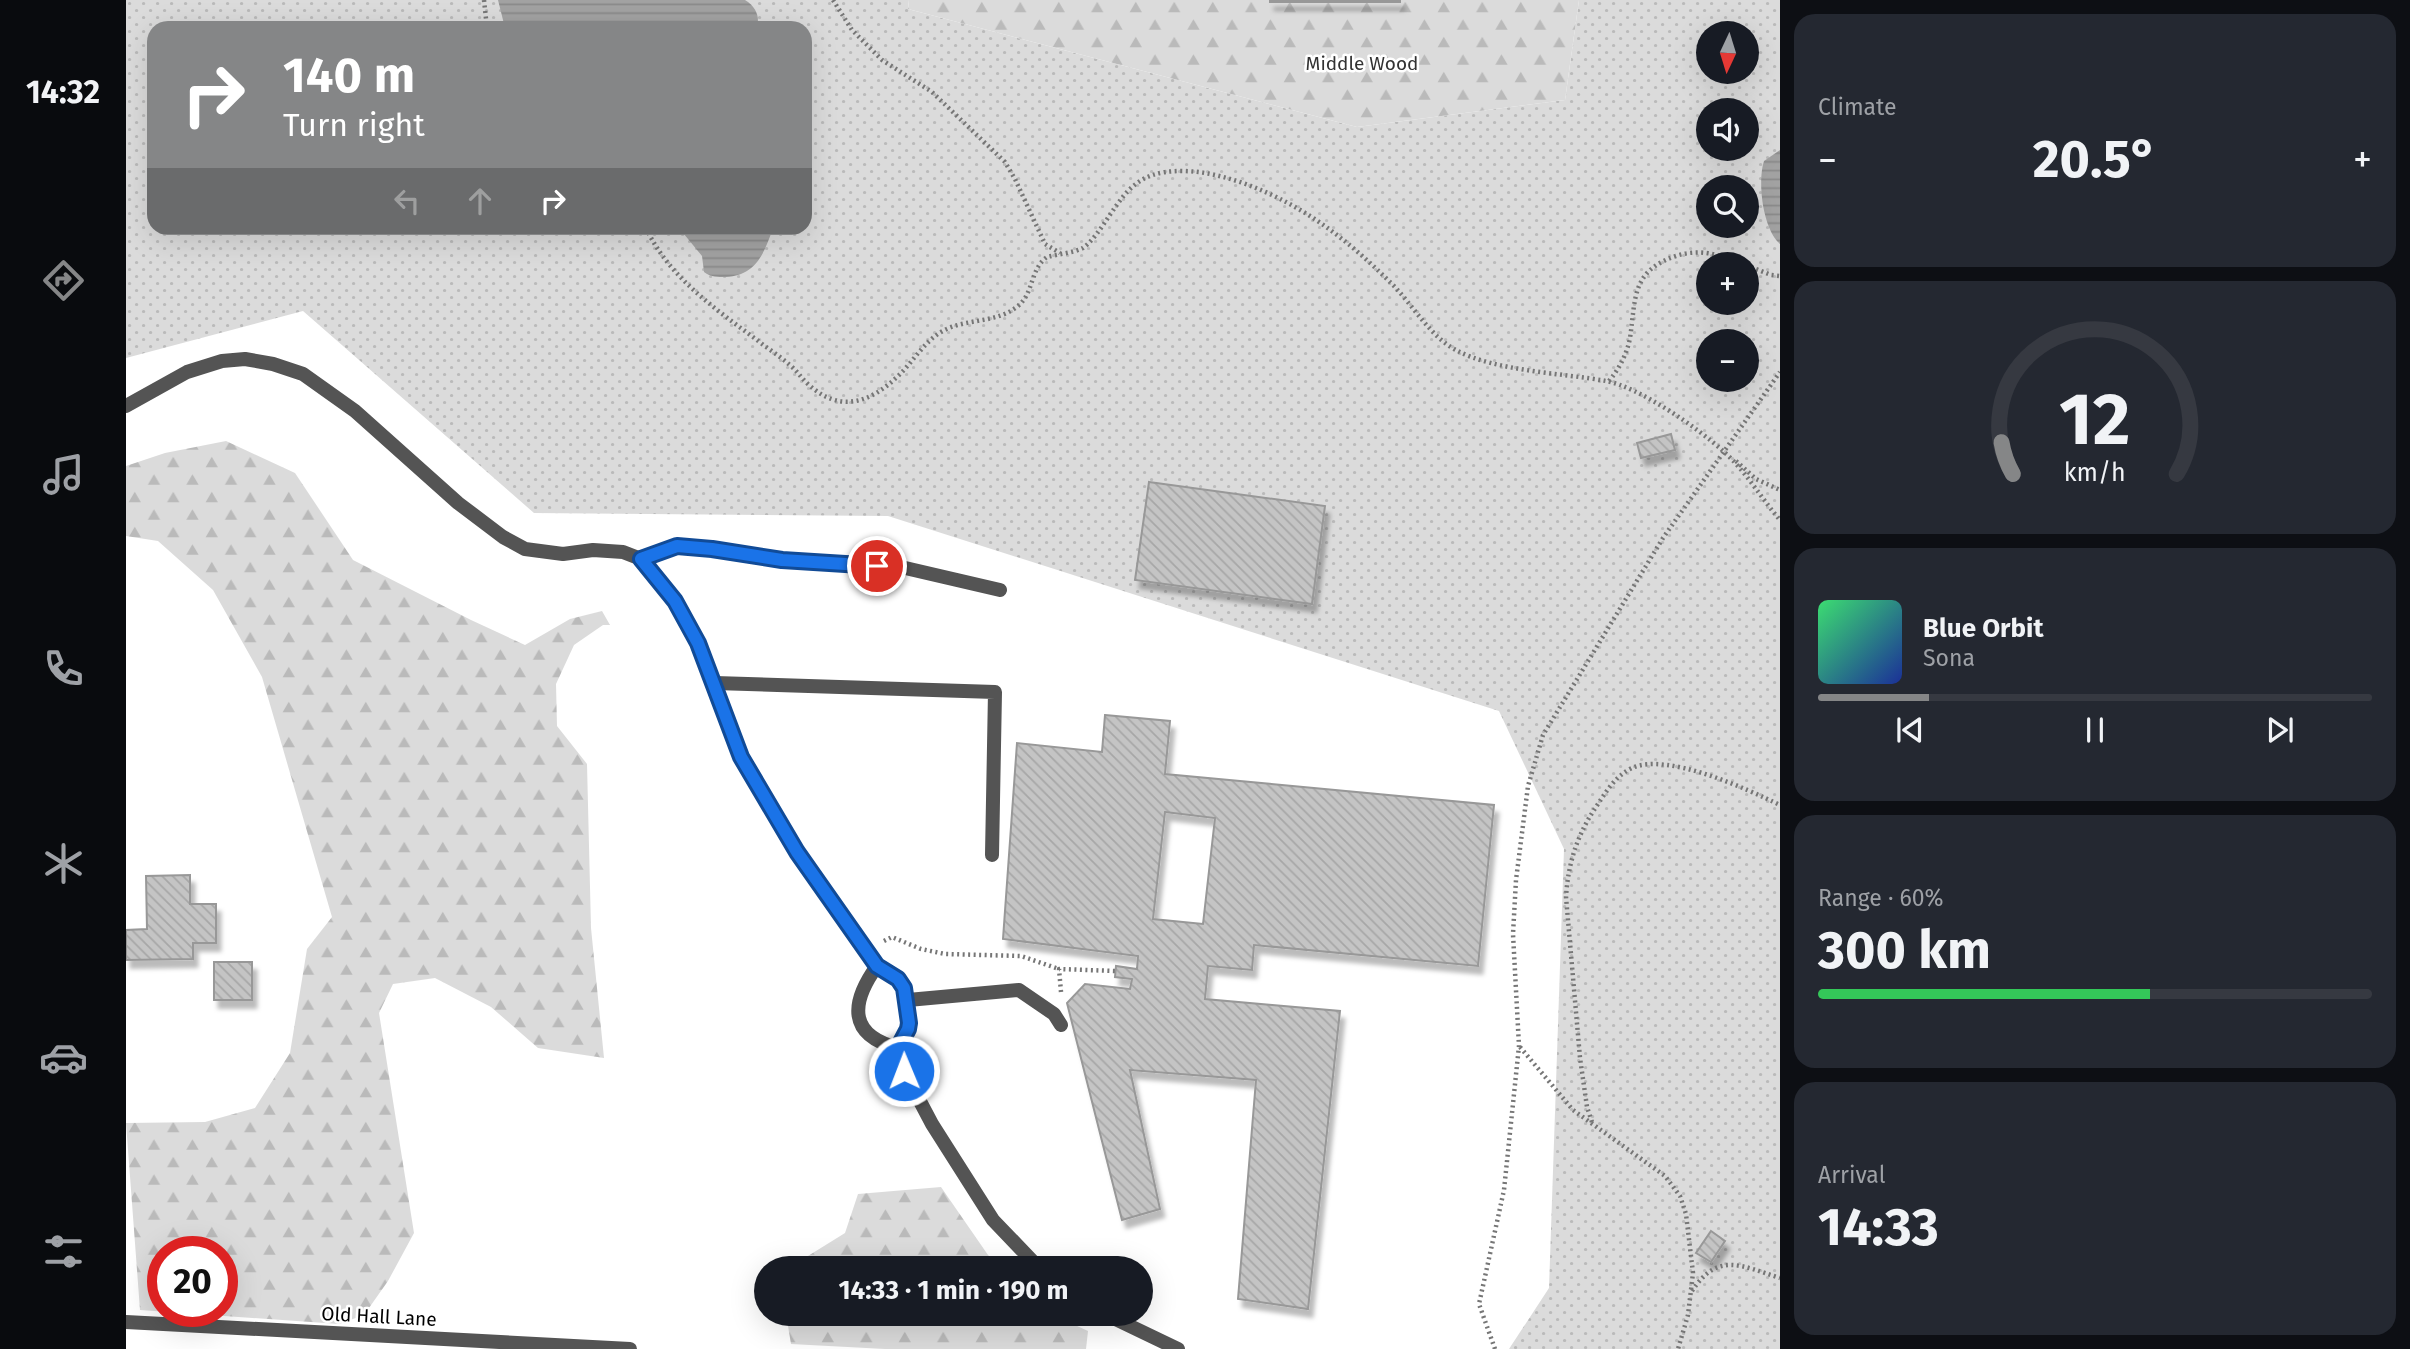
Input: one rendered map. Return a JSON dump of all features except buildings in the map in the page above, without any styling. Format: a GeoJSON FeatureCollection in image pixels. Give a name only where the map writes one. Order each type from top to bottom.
{"type":"FeatureCollection","features":[{"type":"Feature","properties":{"kind":"street"},"geometry":{"type":"LineString","coordinates":[[126,406],[187,372],[222,361],[245,359],[273,364],[303,374],[355,411],[458,503],[525,549],[563,554],[593,550],[623,552],[641,559],[675,601],[698,643],[741,757],[797,852],[877,966],[898,979],[904,988],[908,1000],[908,1029],[898,1048],[904,1071],[932,1124],[993,1220],[1028,1256]]}},
{"type":"Feature","properties":{"kind":"street"},"geometry":{"type":"LineString","coordinates":[[641,559],[677,546],[712,549],[782,560],[901,567],[1000,590]]}},
{"type":"Feature","properties":{"kind":"street"},"geometry":{"type":"LineString","coordinates":[[715,684],[995,692],[992,855]]}},
{"type":"Feature","properties":{"kind":"street"},"geometry":{"type":"LineString","coordinates":[[877,966],[862,986],[859,1012],[861,1025],[868,1036],[881,1044],[898,1048]]}},
{"type":"Feature","properties":{"kind":"street"},"geometry":{"type":"LineString","coordinates":[[908,1000],[1019,990],[1058,1020]]}},
{"type":"Feature","properties":{"kind":"street","name":"Old Hall Lane"},"geometry":{"type":"LineString","coordinates":[[126,1322],[630,1349]]}},
{"type":"Feature","properties":{"kind":"street"},"geometry":{"type":"LineString","coordinates":[[1130,1326],[1178,1349]]}},
{"type":"Feature","properties":{"kind":"path"},"geometry":{"type":"LineString","coordinates":[[484,0],[486,21]]}},
{"type":"Feature","properties":{"kind":"path"},"geometry":{"type":"LineString","coordinates":[[833,0],[852,30],[882,60],[932,92],[1005,162],[1016,179],[1045,244],[1061,253]]}},
{"type":"Feature","properties":{"kind":"path"},"geometry":{"type":"LineString","coordinates":[[650,235],[669,267],[713,308],[792,367],[807,384],[821,394],[853,403],[884,389],[940,332],[996,318],[1021,304],[1042,260],[1082,248],[1093,239],[1122,195],[1136,181],[1165,171],[1217,174],[1266,191],[1323,222],[1394,286],[1443,342],[1458,351],[1499,365],[1609,382],[1644,395],[1724,452],[1756,479],[1780,490]]}},
{"type":"Feature","properties":{"kind":"path"},"geometry":{"type":"LineString","coordinates":[[1609,382],[1625,356],[1638,283],[1650,268],[1661,261],[1696,252]]}},
{"type":"Feature","properties":{"kind":"path"},"geometry":{"type":"LineString","coordinates":[[1759,270],[1780,275]]}},
{"type":"Feature","properties":{"kind":"path"},"geometry":{"type":"LineString","coordinates":[[1494,1349],[1479,1304],[1504,1190],[1520,1046],[1513,934],[1516,880],[1528,786],[1543,735],[1663,538],[1780,372]]}},
{"type":"Feature","properties":{"kind":"path"},"geometry":{"type":"LineString","coordinates":[[1724,452],[1780,520]]}},
{"type":"Feature","properties":{"kind":"path"},"geometry":{"type":"LineString","coordinates":[[1592,1122],[1587,1107],[1580,1058],[1566,898],[1567,874],[1575,844],[1591,814],[1613,782],[1633,768],[1649,764],[1676,766],[1750,790],[1780,805]]}},
{"type":"Feature","properties":{"kind":"path"},"geometry":{"type":"LineString","coordinates":[[867,950],[892,937],[921,949],[945,954],[1021,956],[1059,969],[1115,971]]}},
{"type":"Feature","properties":{"kind":"path"},"geometry":{"type":"LineString","coordinates":[[1058,1020],[1062,999],[1059,969]]}},
{"type":"Feature","properties":{"kind":"path"},"geometry":{"type":"LineString","coordinates":[[1520,1046],[1573,1110],[1665,1176],[1680,1196],[1686,1214],[1693,1273],[1678,1349]]}},
{"type":"Feature","properties":{"kind":"path"},"geometry":{"type":"LineString","coordinates":[[1691,1292],[1700,1278],[1714,1267],[1724,1265],[1735,1265],[1780,1278]]}},
{"type":"Feature","properties":{"kind":"green space"},"geometry":{"type":"Polygon","coordinates":[[[126,0],[909,0],[908,9],[1357,127],[1565,100],[1579,0],[1780,0],[1780,1349],[1509,1349],[1549,1288],[1564,849],[1499,711],[888,516],[534,513],[303,311],[126,358],[126,0]]]}},
{"type":"Feature","properties":{"kind":"green space","name":"Middle Wood"},"geometry":{"type":"Polygon","coordinates":[[[909,0],[1579,0],[1565,100],[1357,127],[908,9],[909,0]]]}},
{"type":"Feature","properties":{"kind":"green space"},"geometry":{"type":"Polygon","coordinates":[[[226,441],[295,473],[353,560],[471,620],[525,645],[570,619],[602,611],[610,625],[603,625],[574,645],[556,684],[557,726],[587,764],[591,928],[604,1058],[538,1048],[491,1007],[435,978],[393,984],[379,1013],[414,1233],[388,1281],[364,1315],[339,1324],[238,1317],[238,1236],[147,1236],[147,1310],[140,1310],[126,1123],[205,1122],[255,1108],[290,1053],[307,949],[332,917],[262,677],[213,590],[158,541],[126,536],[126,466],[165,453],[226,441]]]}},
{"type":"Feature","properties":{"kind":"green space"},"geometry":{"type":"Polygon","coordinates":[[[941,1187],[989,1256],[808,1256],[845,1233],[858,1194],[941,1187]]]}},
{"type":"Feature","properties":{"kind":"green space"},"geometry":{"type":"Polygon","coordinates":[[[788,1326],[1077,1326],[1088,1331],[1086,1349],[885,1349],[791,1344],[788,1326]]]}},
{"type":"Feature","properties":{"kind":"shaded area"},"geometry":{"type":"Polygon","coordinates":[[[498,0],[745,0],[756,12],[758,20],[758,21],[503,21],[498,0]]]}},
{"type":"Feature","properties":{"kind":"shaded area"},"geometry":{"type":"Polygon","coordinates":[[[1780,150],[1780,244],[1769,228],[1761,181],[1764,161],[1780,150]]]}},
{"type":"Feature","properties":{"kind":"shaded area"},"geometry":{"type":"Polygon","coordinates":[[[685,235],[770,235],[758,261],[737,275],[709,275],[704,272],[702,256],[685,235]]]}},
{"type":"Feature","properties":{"kind":"route"},"geometry":{"type":"LineString","coordinates":[[877,566],[782,560],[677,546],[641,559],[675,601],[698,643],[741,757],[797,852],[877,966],[898,979],[904,988],[908,1000],[909,1023],[898,1048],[904,1071]]}}]}
